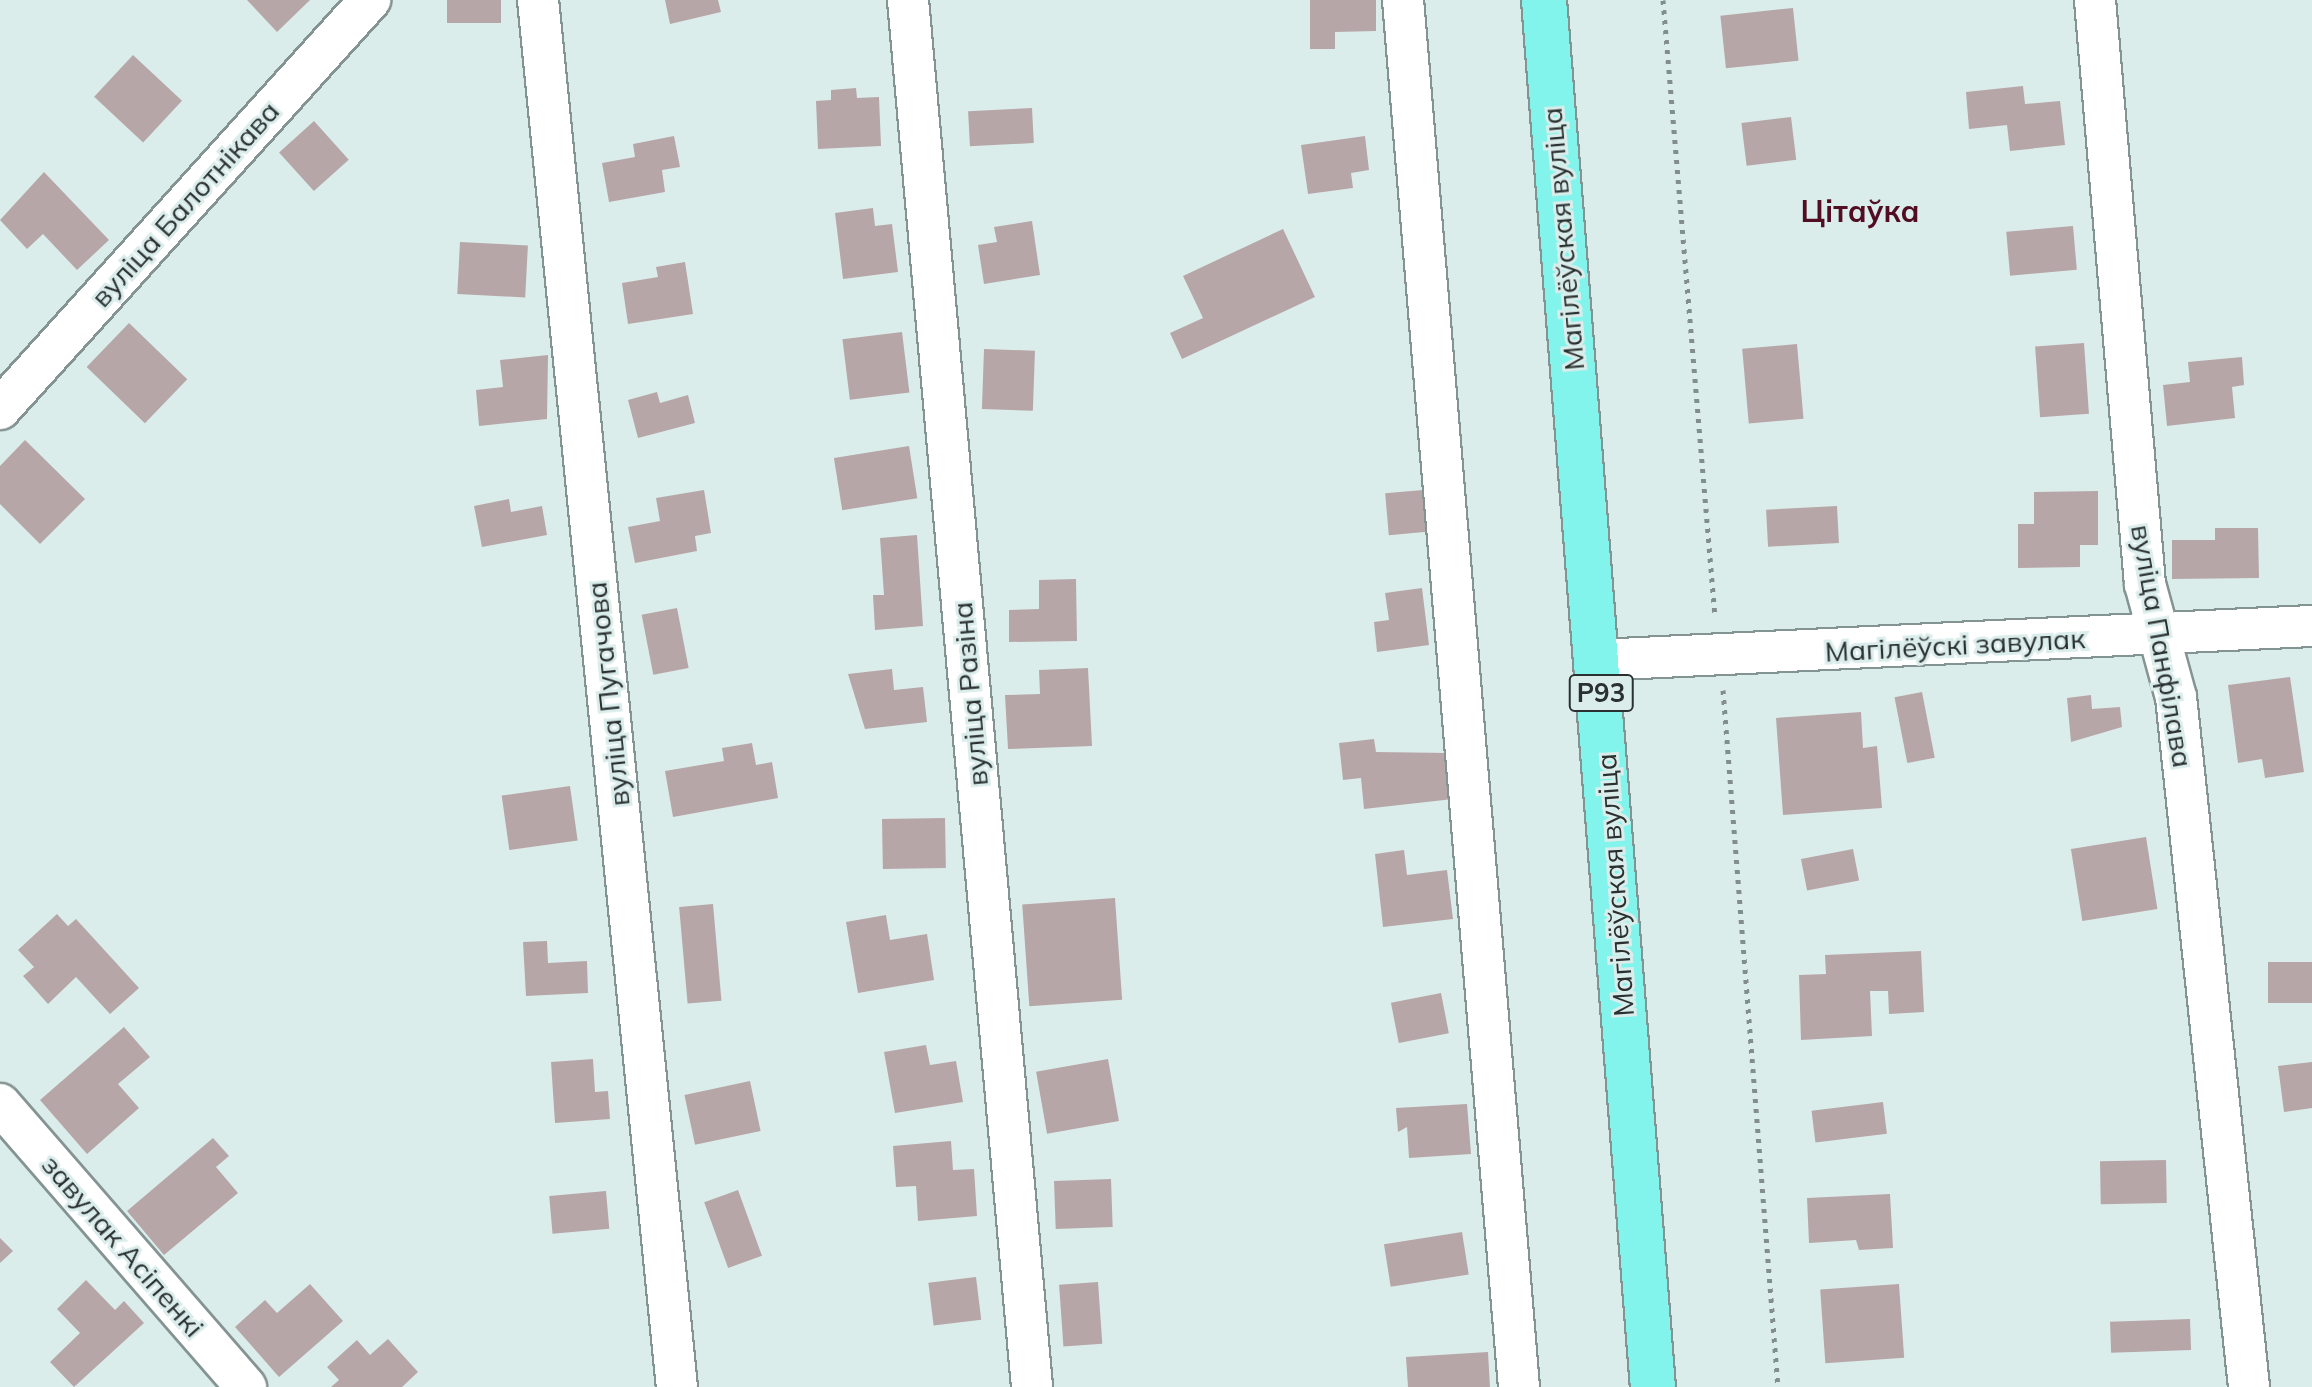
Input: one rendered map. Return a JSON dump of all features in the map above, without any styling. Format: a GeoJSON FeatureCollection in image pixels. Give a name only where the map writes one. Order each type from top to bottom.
{"type":"FeatureCollection","features":[{"type":"Feature","properties":{"kind":"main road","name":"Магілёўская вуліца"},"geometry":{"type":"LineString","coordinates":[[1544,0],[1653,1387]]}},
{"type":"Feature","properties":{"kind":"street","name":"вуліца Балотнікава"},"geometry":{"type":"LineString","coordinates":[[0,409],[370,0]]}},
{"type":"Feature","properties":{"kind":"street","name":"вуліца Пугачова"},"geometry":{"type":"LineString","coordinates":[[538,0],[677,1387]]}},
{"type":"Feature","properties":{"kind":"street","name":"вуліца Разіна"},"geometry":{"type":"LineString","coordinates":[[908,0],[1032,1387]]}},
{"type":"Feature","properties":{"kind":"street"},"geometry":{"type":"LineString","coordinates":[[1403,0],[1519,1387]]}},
{"type":"Feature","properties":{"kind":"street","name":"вуліца Панфілава"},"geometry":{"type":"LineString","coordinates":[[2095,0],[2145,584],[2156,636],[2176,697],[2249,1387]]}},
{"type":"Feature","properties":{"kind":"street","name":"Магілёўскі завулак"},"geometry":{"type":"LineString","coordinates":[[1598,660],[2156,636],[2312,626]]}},
{"type":"Feature","properties":{"kind":"street","name":"завулак Асіпенкі"},"geometry":{"type":"LineString","coordinates":[[0,1104],[246,1387]]}},
{"type":"Feature","properties":{"kind":"building"},"geometry":{"type":"Polygon","coordinates":[[[247,0],[310,0],[277,32],[247,0]]]}},
{"type":"Feature","properties":{"kind":"building"},"geometry":{"type":"Polygon","coordinates":[[[447,0],[501,0],[501,23],[447,23],[447,0]]]}},
{"type":"Feature","properties":{"kind":"building"},"geometry":{"type":"Polygon","coordinates":[[[665,0],[718,0],[721,12],[670,24],[665,0]]]}},
{"type":"Feature","properties":{"kind":"building"},"geometry":{"type":"Polygon","coordinates":[[[1310,0],[1376,0],[1376,31],[1335,32],[1335,49],[1310,49],[1310,0]]]}},
{"type":"Feature","properties":{"kind":"building"},"geometry":{"type":"Polygon","coordinates":[[[1793,8],[1799,61],[1726,68],[1720,16],[1793,8]]]}},
{"type":"Feature","properties":{"kind":"building"},"geometry":{"type":"Polygon","coordinates":[[[133,55],[182,101],[143,142],[94,97],[133,55]]]}},
{"type":"Feature","properties":{"kind":"building"},"geometry":{"type":"Polygon","coordinates":[[[2023,86],[2025,104],[2060,101],[2065,145],[2010,151],[2007,125],[1969,129],[1966,92],[2023,86]]]}},
{"type":"Feature","properties":{"kind":"building"},"geometry":{"type":"Polygon","coordinates":[[[856,88],[857,98],[879,97],[881,146],[818,149],[816,101],[831,100],[831,90],[856,88]]]}},
{"type":"Feature","properties":{"kind":"building"},"geometry":{"type":"Polygon","coordinates":[[[1032,108],[1034,143],[970,146],[968,111],[1032,108]]]}},
{"type":"Feature","properties":{"kind":"building"},"geometry":{"type":"Polygon","coordinates":[[[1791,117],[1796,160],[1747,166],[1741,123],[1791,117]]]}},
{"type":"Feature","properties":{"kind":"building"},"geometry":{"type":"Polygon","coordinates":[[[314,121],[349,160],[314,191],[279,152],[314,121]]]}},
{"type":"Feature","properties":{"kind":"building"},"geometry":{"type":"Polygon","coordinates":[[[674,136],[680,167],[662,170],[665,192],[609,202],[602,163],[635,157],[633,144],[674,136]]]}},
{"type":"Feature","properties":{"kind":"building"},"geometry":{"type":"Polygon","coordinates":[[[1365,136],[1369,170],[1351,173],[1353,188],[1308,194],[1301,145],[1365,136]]]}},
{"type":"Feature","properties":{"kind":"building"},"geometry":{"type":"Polygon","coordinates":[[[44,172],[109,240],[77,270],[43,234],[27,249],[0,220],[44,172]]]}},
{"type":"Feature","properties":{"kind":"building"},"geometry":{"type":"Polygon","coordinates":[[[873,208],[875,226],[892,224],[898,272],[843,279],[835,213],[873,208]]]}},
{"type":"Feature","properties":{"kind":"building"},"geometry":{"type":"Polygon","coordinates":[[[1032,221],[1040,275],[984,284],[978,245],[997,242],[994,227],[1032,221]]]}},
{"type":"Feature","properties":{"kind":"building"},"geometry":{"type":"Polygon","coordinates":[[[2073,226],[2077,270],[2010,276],[2006,232],[2073,226]]]}},
{"type":"Feature","properties":{"kind":"building"},"geometry":{"type":"Polygon","coordinates":[[[1283,229],[1315,297],[1182,359],[1170,333],[1203,318],[1183,276],[1283,229]]]}},
{"type":"Feature","properties":{"kind":"building"},"geometry":{"type":"Polygon","coordinates":[[[460,242],[528,246],[525,297],[457,294],[460,242]]]}},
{"type":"Feature","properties":{"kind":"building"},"geometry":{"type":"Polygon","coordinates":[[[685,262],[693,314],[628,324],[622,283],[658,277],[656,267],[685,262]]]}},
{"type":"Feature","properties":{"kind":"building"},"geometry":{"type":"Polygon","coordinates":[[[129,323],[187,379],[145,423],[87,367],[129,323]]]}},
{"type":"Feature","properties":{"kind":"building"},"geometry":{"type":"Polygon","coordinates":[[[902,332],[909,393],[850,400],[842,339],[902,332]]]}},
{"type":"Feature","properties":{"kind":"building"},"geometry":{"type":"Polygon","coordinates":[[[2084,343],[2089,414],[2040,417],[2035,346],[2084,343]]]}},
{"type":"Feature","properties":{"kind":"building"},"geometry":{"type":"Polygon","coordinates":[[[1797,344],[1804,419],[1749,424],[1742,349],[1797,344]]]}},
{"type":"Feature","properties":{"kind":"building"},"geometry":{"type":"Polygon","coordinates":[[[984,349],[1035,351],[1033,411],[982,409],[984,349]]]}},
{"type":"Feature","properties":{"kind":"building"},"geometry":{"type":"Polygon","coordinates":[[[548,355],[547,419],[479,426],[476,390],[503,387],[500,360],[548,355]]]}},
{"type":"Feature","properties":{"kind":"building"},"geometry":{"type":"Polygon","coordinates":[[[2242,357],[2244,385],[2232,387],[2235,418],[2167,426],[2163,385],[2190,382],[2188,362],[2242,357]]]}},
{"type":"Feature","properties":{"kind":"building"},"geometry":{"type":"Polygon","coordinates":[[[657,392],[660,403],[688,395],[695,423],[638,438],[628,400],[657,392]]]}},
{"type":"Feature","properties":{"kind":"building"},"geometry":{"type":"Polygon","coordinates":[[[25,440],[85,499],[40,544],[0,504],[0,466],[25,440]]]}},
{"type":"Feature","properties":{"kind":"building"},"geometry":{"type":"Polygon","coordinates":[[[909,446],[917,498],[842,510],[834,458],[909,446]]]}},
{"type":"Feature","properties":{"kind":"building"},"geometry":{"type":"Polygon","coordinates":[[[704,490],[711,533],[695,536],[697,551],[635,563],[628,527],[660,521],[656,498],[704,490]]]}},
{"type":"Feature","properties":{"kind":"building"},"geometry":{"type":"Polygon","coordinates":[[[1423,490],[1427,532],[1389,535],[1385,493],[1423,490]]]}},
{"type":"Feature","properties":{"kind":"building"},"geometry":{"type":"Polygon","coordinates":[[[2098,491],[2098,545],[2080,545],[2080,567],[2018,568],[2018,524],[2034,524],[2034,492],[2098,491]]]}},
{"type":"Feature","properties":{"kind":"building"},"geometry":{"type":"Polygon","coordinates":[[[509,499],[511,512],[542,506],[547,535],[482,547],[474,506],[509,499]]]}},
{"type":"Feature","properties":{"kind":"building"},"geometry":{"type":"Polygon","coordinates":[[[1837,506],[1839,543],[1768,547],[1766,510],[1837,506]]]}},
{"type":"Feature","properties":{"kind":"building"},"geometry":{"type":"Polygon","coordinates":[[[2215,528],[2258,528],[2259,578],[2172,579],[2172,540],[2215,540],[2215,528]]]}},
{"type":"Feature","properties":{"kind":"building"},"geometry":{"type":"Polygon","coordinates":[[[917,535],[923,626],[875,630],[873,595],[884,595],[880,538],[917,535]]]}},
{"type":"Feature","properties":{"kind":"building"},"geometry":{"type":"Polygon","coordinates":[[[1076,579],[1077,641],[1009,642],[1009,610],[1039,609],[1039,580],[1076,579]]]}},
{"type":"Feature","properties":{"kind":"building"},"geometry":{"type":"Polygon","coordinates":[[[1422,588],[1429,645],[1377,652],[1374,622],[1389,620],[1385,593],[1422,588]]]}},
{"type":"Feature","properties":{"kind":"building"},"geometry":{"type":"Polygon","coordinates":[[[677,608],[689,668],[653,675],[642,615],[677,608]]]}},
{"type":"Feature","properties":{"kind":"building"},"geometry":{"type":"Polygon","coordinates":[[[1088,668],[1092,746],[1008,749],[1005,695],[1040,694],[1039,670],[1088,668]]]}},
{"type":"Feature","properties":{"kind":"building"},"geometry":{"type":"Polygon","coordinates":[[[892,669],[894,690],[923,687],[927,722],[865,729],[848,674],[892,669]]]}},
{"type":"Feature","properties":{"kind":"building"},"geometry":{"type":"Polygon","coordinates":[[[2290,677],[2304,772],[2265,778],[2262,759],[2238,763],[2228,685],[2290,677]]]}},
{"type":"Feature","properties":{"kind":"building"},"geometry":{"type":"Polygon","coordinates":[[[1922,692],[1935,758],[1907,763],[1895,697],[1922,692]]]}},
{"type":"Feature","properties":{"kind":"building"},"geometry":{"type":"Polygon","coordinates":[[[2091,695],[2092,709],[2120,707],[2122,727],[2071,742],[2067,698],[2091,695]]]}},
{"type":"Feature","properties":{"kind":"building"},"geometry":{"type":"Polygon","coordinates":[[[1861,712],[1863,748],[1877,746],[1882,808],[1783,815],[1776,718],[1861,712]]]}},
{"type":"Feature","properties":{"kind":"building"},"geometry":{"type":"Polygon","coordinates":[[[1374,739],[1376,752],[1448,753],[1453,799],[1364,809],[1361,778],[1343,780],[1339,743],[1374,739]]]}},
{"type":"Feature","properties":{"kind":"building"},"geometry":{"type":"Polygon","coordinates":[[[752,743],[756,765],[772,762],[778,798],[673,817],[665,771],[724,761],[722,748],[752,743]]]}},
{"type":"Feature","properties":{"kind":"building"},"geometry":{"type":"Polygon","coordinates":[[[570,786],[578,840],[509,850],[502,796],[570,786]]]}},
{"type":"Feature","properties":{"kind":"building"},"geometry":{"type":"Polygon","coordinates":[[[945,818],[946,868],[883,869],[882,819],[945,818]]]}},
{"type":"Feature","properties":{"kind":"building"},"geometry":{"type":"Polygon","coordinates":[[[2146,837],[2157,909],[2082,921],[2071,849],[2146,837]]]}},
{"type":"Feature","properties":{"kind":"building"},"geometry":{"type":"Polygon","coordinates":[[[1853,849],[1859,880],[1807,891],[1801,859],[1853,849]]]}},
{"type":"Feature","properties":{"kind":"building"},"geometry":{"type":"Polygon","coordinates":[[[1404,850],[1407,875],[1447,870],[1453,919],[1383,927],[1375,854],[1404,850]]]}},
{"type":"Feature","properties":{"kind":"building"},"geometry":{"type":"Polygon","coordinates":[[[1115,898],[1122,1000],[1029,1006],[1022,904],[1115,898]]]}},
{"type":"Feature","properties":{"kind":"building"},"geometry":{"type":"Polygon","coordinates":[[[713,904],[721,1001],[688,1004],[679,907],[713,904]]]}},
{"type":"Feature","properties":{"kind":"building"},"geometry":{"type":"Polygon","coordinates":[[[57,914],[68,926],[76,919],[139,988],[110,1014],[76,977],[48,1004],[23,976],[34,967],[18,950],[57,914]]]}},
{"type":"Feature","properties":{"kind":"building"},"geometry":{"type":"Polygon","coordinates":[[[886,915],[890,940],[927,934],[934,980],[858,993],[846,922],[886,915]]]}},
{"type":"Feature","properties":{"kind":"building"},"geometry":{"type":"Polygon","coordinates":[[[547,941],[548,963],[587,961],[588,993],[526,996],[523,942],[547,941]]]}},
{"type":"Feature","properties":{"kind":"building"},"geometry":{"type":"Polygon","coordinates":[[[1921,951],[1924,1012],[1889,1014],[1888,991],[1870,991],[1872,1036],[1801,1040],[1799,975],[1826,974],[1825,955],[1921,951]]]}},
{"type":"Feature","properties":{"kind":"building"},"geometry":{"type":"Polygon","coordinates":[[[2268,962],[2312,962],[2312,1003],[2268,1003],[2268,962]]]}},
{"type":"Feature","properties":{"kind":"building"},"geometry":{"type":"Polygon","coordinates":[[[1441,993],[1449,1033],[1399,1043],[1391,1003],[1441,993]]]}},
{"type":"Feature","properties":{"kind":"building"},"geometry":{"type":"Polygon","coordinates":[[[124,1027],[150,1057],[118,1084],[139,1108],[87,1154],[40,1100],[124,1027]]]}},
{"type":"Feature","properties":{"kind":"building"},"geometry":{"type":"Polygon","coordinates":[[[926,1045],[930,1065],[956,1061],[963,1102],[895,1113],[884,1052],[926,1045]]]}},
{"type":"Feature","properties":{"kind":"building"},"geometry":{"type":"Polygon","coordinates":[[[593,1059],[595,1092],[608,1091],[610,1119],[555,1123],[551,1062],[593,1059]]]}},
{"type":"Feature","properties":{"kind":"building"},"geometry":{"type":"Polygon","coordinates":[[[1108,1059],[1119,1121],[1047,1134],[1036,1072],[1108,1059]]]}},
{"type":"Feature","properties":{"kind":"building"},"geometry":{"type":"Polygon","coordinates":[[[2312,1062],[2312,1108],[2284,1112],[2278,1066],[2312,1062]]]}},
{"type":"Feature","properties":{"kind":"building"},"geometry":{"type":"Polygon","coordinates":[[[750,1081],[761,1131],[695,1145],[684,1095],[750,1081]]]}},
{"type":"Feature","properties":{"kind":"building"},"geometry":{"type":"Polygon","coordinates":[[[1883,1102],[1887,1134],[1815,1143],[1812,1111],[1883,1102]]]}},
{"type":"Feature","properties":{"kind":"building"},"geometry":{"type":"Polygon","coordinates":[[[1467,1104],[1471,1154],[1409,1158],[1407,1127],[1398,1132],[1396,1108],[1467,1104]]]}},
{"type":"Feature","properties":{"kind":"building"},"geometry":{"type":"Polygon","coordinates":[[[213,1138],[229,1156],[216,1167],[238,1193],[164,1255],[127,1211],[213,1138]]]}},
{"type":"Feature","properties":{"kind":"building"},"geometry":{"type":"Polygon","coordinates":[[[951,1141],[953,1170],[974,1169],[977,1216],[918,1221],[916,1186],[896,1187],[893,1146],[951,1141]]]}},
{"type":"Feature","properties":{"kind":"building"},"geometry":{"type":"Polygon","coordinates":[[[2166,1160],[2167,1203],[2101,1204],[2100,1161],[2166,1160]]]}},
{"type":"Feature","properties":{"kind":"building"},"geometry":{"type":"Polygon","coordinates":[[[1111,1179],[1113,1227],[1056,1229],[1054,1181],[1111,1179]]]}},
{"type":"Feature","properties":{"kind":"building"},"geometry":{"type":"Polygon","coordinates":[[[738,1190],[762,1256],[728,1268],[704,1202],[738,1190]]]}},
{"type":"Feature","properties":{"kind":"building"},"geometry":{"type":"Polygon","coordinates":[[[606,1191],[609,1229],[553,1234],[549,1196],[606,1191]]]}},
{"type":"Feature","properties":{"kind":"building"},"geometry":{"type":"Polygon","coordinates":[[[1890,1194],[1893,1248],[1859,1250],[1856,1240],[1809,1243],[1807,1198],[1890,1194]]]}},
{"type":"Feature","properties":{"kind":"building"},"geometry":{"type":"Polygon","coordinates":[[[1462,1232],[1469,1274],[1391,1287],[1384,1244],[1462,1232]]]}},
{"type":"Feature","properties":{"kind":"building"},"geometry":{"type":"Polygon","coordinates":[[[0,1238],[13,1251],[0,1263],[0,1238]]]}},
{"type":"Feature","properties":{"kind":"building"},"geometry":{"type":"Polygon","coordinates":[[[976,1277],[981,1320],[934,1326],[928,1283],[976,1277]]]}},
{"type":"Feature","properties":{"kind":"building"},"geometry":{"type":"Polygon","coordinates":[[[86,1280],[115,1310],[124,1301],[144,1323],[74,1387],[50,1362],[80,1333],[57,1309],[86,1280]]]}},
{"type":"Feature","properties":{"kind":"building"},"geometry":{"type":"Polygon","coordinates":[[[1098,1282],[1102,1344],[1063,1347],[1059,1285],[1098,1282]]]}},
{"type":"Feature","properties":{"kind":"building"},"geometry":{"type":"Polygon","coordinates":[[[310,1284],[343,1321],[279,1377],[235,1327],[265,1300],[277,1313],[310,1284]]]}},
{"type":"Feature","properties":{"kind":"building"},"geometry":{"type":"Polygon","coordinates":[[[1899,1284],[1904,1358],[1825,1363],[1820,1290],[1899,1284]]]}},
{"type":"Feature","properties":{"kind":"building"},"geometry":{"type":"Polygon","coordinates":[[[2190,1319],[2191,1350],[2111,1353],[2110,1322],[2190,1319]]]}},
{"type":"Feature","properties":{"kind":"building"},"geometry":{"type":"Polygon","coordinates":[[[388,1339],[418,1372],[402,1387],[331,1387],[339,1380],[327,1367],[357,1340],[370,1355],[388,1339]]]}},
{"type":"Feature","properties":{"kind":"building"},"geometry":{"type":"Polygon","coordinates":[[[1488,1352],[1490,1387],[1408,1387],[1406,1357],[1488,1352]]]}},
{"type":"Feature","properties":{"kind":"district","name":"Цітаўка"},"geometry":{"type":"Point","coordinates":[1860,211]}}]}
